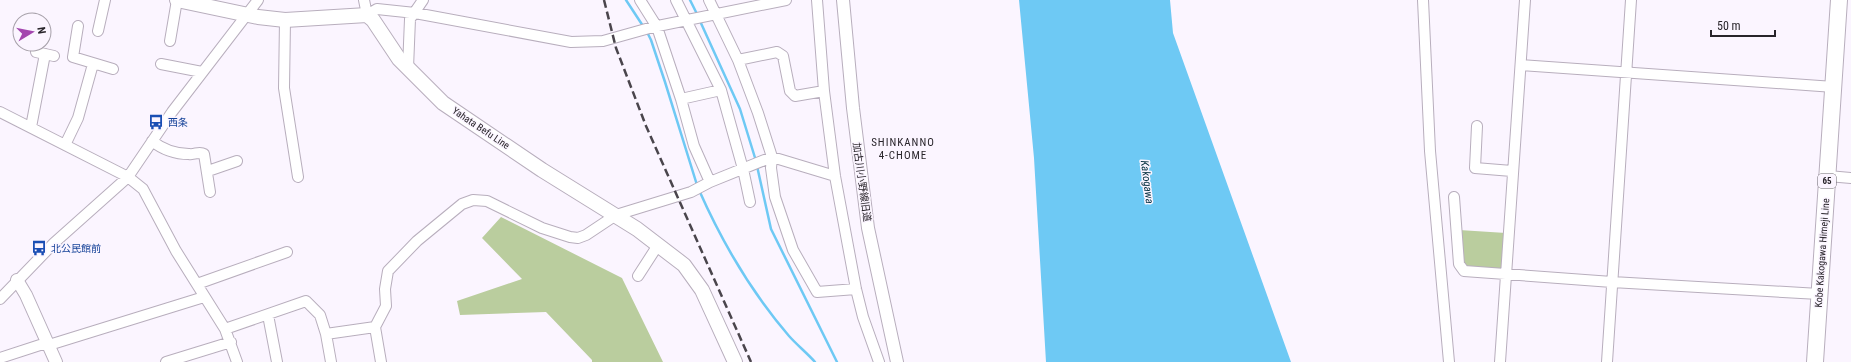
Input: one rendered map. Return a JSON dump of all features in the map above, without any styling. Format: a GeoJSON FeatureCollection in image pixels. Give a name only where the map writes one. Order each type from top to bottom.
{"type":"FeatureCollection","features":[{"type":"Feature","properties":{"kind":"main road"},"geometry":{"type":"LineString","coordinates":[[177,0],[258,17],[285,20],[367,15]]}},
{"type":"Feature","properties":{"kind":"main road","name":"Kobe Kakogawa Himeji Line"},"geometry":{"type":"LineString","coordinates":[[1815,362],[1840,0]]}},
{"type":"Feature","properties":{"kind":"main road","name":"Yahata Befu Line"},"geometry":{"type":"LineString","coordinates":[[367,15],[373,20],[399,59],[443,103],[542,170],[616,215],[684,265],[702,290],[734,362]]}},
{"type":"Feature","properties":{"kind":"street"},"geometry":{"type":"LineString","coordinates":[[98,31],[105,0]]}},
{"type":"Feature","properties":{"kind":"street"},"geometry":{"type":"LineString","coordinates":[[170,41],[177,0]]}},
{"type":"Feature","properties":{"kind":"street"},"geometry":{"type":"LineString","coordinates":[[0,299],[54,243],[128,177],[202,72],[258,0]]}},
{"type":"Feature","properties":{"kind":"street"},"geometry":{"type":"LineString","coordinates":[[364,0],[367,15],[377,9],[415,13],[571,42],[603,41],[686,20],[716,15],[773,1],[786,0]]}},
{"type":"Feature","properties":{"kind":"street"},"geometry":{"type":"LineString","coordinates":[[408,68],[410,19],[423,0]]}},
{"type":"Feature","properties":{"kind":"street"},"geometry":{"type":"LineString","coordinates":[[640,0],[655,27],[681,99],[694,146],[710,182]]}},
{"type":"Feature","properties":{"kind":"street"},"geometry":{"type":"LineString","coordinates":[[676,0],[721,90],[743,169],[750,202]]}},
{"type":"Feature","properties":{"kind":"street"},"geometry":{"type":"LineString","coordinates":[[709,0],[738,60],[758,113],[769,158],[775,197],[793,250],[817,292],[856,289]]}},
{"type":"Feature","properties":{"kind":"street"},"geometry":{"type":"LineString","coordinates":[[817,0],[824,91],[836,176],[856,289],[863,317],[879,362]]}},
{"type":"Feature","properties":{"kind":"street","name":"加古川小野線旧道"},"geometry":{"type":"LineString","coordinates":[[843,0],[853,108],[868,228],[897,362]]}},
{"type":"Feature","properties":{"kind":"street"},"geometry":{"type":"LineString","coordinates":[[1423,0],[1430,151],[1449,362]]}},
{"type":"Feature","properties":{"kind":"street"},"geometry":{"type":"LineString","coordinates":[[1500,362],[1512,171],[1526,0]]}},
{"type":"Feature","properties":{"kind":"street"},"geometry":{"type":"LineString","coordinates":[[1608,362],[1612,282],[1628,72],[1631,0]]}},
{"type":"Feature","properties":{"kind":"street"},"geometry":{"type":"LineString","coordinates":[[285,20],[284,88],[298,177]]}},
{"type":"Feature","properties":{"kind":"street"},"geometry":{"type":"LineString","coordinates":[[78,26],[73,57],[113,69]]}},
{"type":"Feature","properties":{"kind":"street"},"geometry":{"type":"LineString","coordinates":[[738,60],[777,52],[783,56],[790,91],[795,96],[824,91]]}},
{"type":"Feature","properties":{"kind":"street"},"geometry":{"type":"LineString","coordinates":[[31,127],[45,54]]}},
{"type":"Feature","properties":{"kind":"street"},"geometry":{"type":"LineString","coordinates":[[65,145],[78,118],[93,64]]}},
{"type":"Feature","properties":{"kind":"street"},"geometry":{"type":"LineString","coordinates":[[161,64],[202,72]]}},
{"type":"Feature","properties":{"kind":"street"},"geometry":{"type":"LineString","coordinates":[[1521,66],[1834,87]]}},
{"type":"Feature","properties":{"kind":"street"},"geometry":{"type":"LineString","coordinates":[[681,99],[721,90]]}},
{"type":"Feature","properties":{"kind":"street"},"geometry":{"type":"LineString","coordinates":[[0,112],[128,177],[143,188],[176,251],[225,329],[237,362]]}},
{"type":"Feature","properties":{"kind":"street"},"geometry":{"type":"LineString","coordinates":[[1477,126],[1475,168],[1512,171]]}},
{"type":"Feature","properties":{"kind":"street"},"geometry":{"type":"LineString","coordinates":[[152,141],[163,149],[189,154],[204,154],[208,171],[210,192]]}},
{"type":"Feature","properties":{"kind":"street"},"geometry":{"type":"LineString","coordinates":[[381,362],[375,327],[386,306],[385,289],[388,271],[417,241],[462,204],[473,200],[487,201],[542,228],[578,238],[586,235],[616,215],[690,192],[710,182],[769,158],[836,176]]}},
{"type":"Feature","properties":{"kind":"street"},"geometry":{"type":"LineString","coordinates":[[208,171],[237,161]]}},
{"type":"Feature","properties":{"kind":"street"},"geometry":{"type":"LineString","coordinates":[[1828,176],[1851,178]]}},
{"type":"Feature","properties":{"kind":"street"},"geometry":{"type":"LineString","coordinates":[[1454,197],[1461,269],[1464,271],[1612,282],[1819,294]]}},
{"type":"Feature","properties":{"kind":"street"},"geometry":{"type":"LineString","coordinates":[[638,276],[658,245]]}},
{"type":"Feature","properties":{"kind":"street"},"geometry":{"type":"LineString","coordinates":[[196,284],[287,252]]}},
{"type":"Feature","properties":{"kind":"street"},"geometry":{"type":"LineString","coordinates":[[17,280],[26,296],[56,362]]}},
{"type":"Feature","properties":{"kind":"street"},"geometry":{"type":"LineString","coordinates":[[0,358],[40,345],[49,345],[204,296]]}},
{"type":"Feature","properties":{"kind":"street"},"geometry":{"type":"LineString","coordinates":[[225,329],[306,301],[320,315],[326,334],[331,362]]}},
{"type":"Feature","properties":{"kind":"street"},"geometry":{"type":"LineString","coordinates":[[268,315],[277,362]]}},
{"type":"Feature","properties":{"kind":"street"},"geometry":{"type":"LineString","coordinates":[[326,334],[375,327]]}},
{"type":"Feature","properties":{"kind":"street"},"geometry":{"type":"LineString","coordinates":[[166,362],[231,342]]}},
{"type":"Feature","properties":{"kind":"green space"},"geometry":{"type":"Polygon","coordinates":[[[501,217],[622,278],[663,362],[592,362],[592,360],[546,312],[460,315],[457,301],[522,279],[482,238],[501,217]]]}},
{"type":"Feature","properties":{"kind":"green space"},"geometry":{"type":"Polygon","coordinates":[[[1459,230],[1506,233],[1503,271],[1465,268],[1459,230]]]}},
{"type":"Feature","properties":{"kind":"water","name":"Kakogawa"},"geometry":{"type":"Polygon","coordinates":[[[1019,0],[1170,0],[1173,33],[1291,362],[1046,362],[1034,158],[1019,0]]]}},
{"type":"Feature","properties":{"kind":"waterway"},"geometry":{"type":"LineString","coordinates":[[626,0],[643,26]]}},
{"type":"Feature","properties":{"kind":"waterway"},"geometry":{"type":"LineString","coordinates":[[690,0],[697,14]]}},
{"type":"Feature","properties":{"kind":"waterway"},"geometry":{"type":"LineString","coordinates":[[700,21],[740,109],[756,161]]}},
{"type":"Feature","properties":{"kind":"waterway"},"geometry":{"type":"LineString","coordinates":[[647,32],[665,82],[697,185]]}},
{"type":"Feature","properties":{"kind":"waterway"},"geometry":{"type":"LineString","coordinates":[[757,166],[771,229],[837,362]]}},
{"type":"Feature","properties":{"kind":"waterway"},"geometry":{"type":"LineString","coordinates":[[699,190],[728,248],[750,285],[775,320],[815,362]]}},
{"type":"Feature","properties":{"kind":"railway"},"geometry":{"type":"LineString","coordinates":[[604,0],[616,48],[646,126],[751,362]]}},
{"type":"Feature","properties":{"kind":"place","name":"西条"},"geometry":{"type":"Point","coordinates":[156,122]}},
{"type":"Feature","properties":{"kind":"place","name":"北公民館前"},"geometry":{"type":"Point","coordinates":[39,248]}},
{"type":"Feature","properties":{"kind":"district","name":"SHINKANNO 4-CHOME"},"geometry":{"type":"Point","coordinates":[903,148]}}]}
